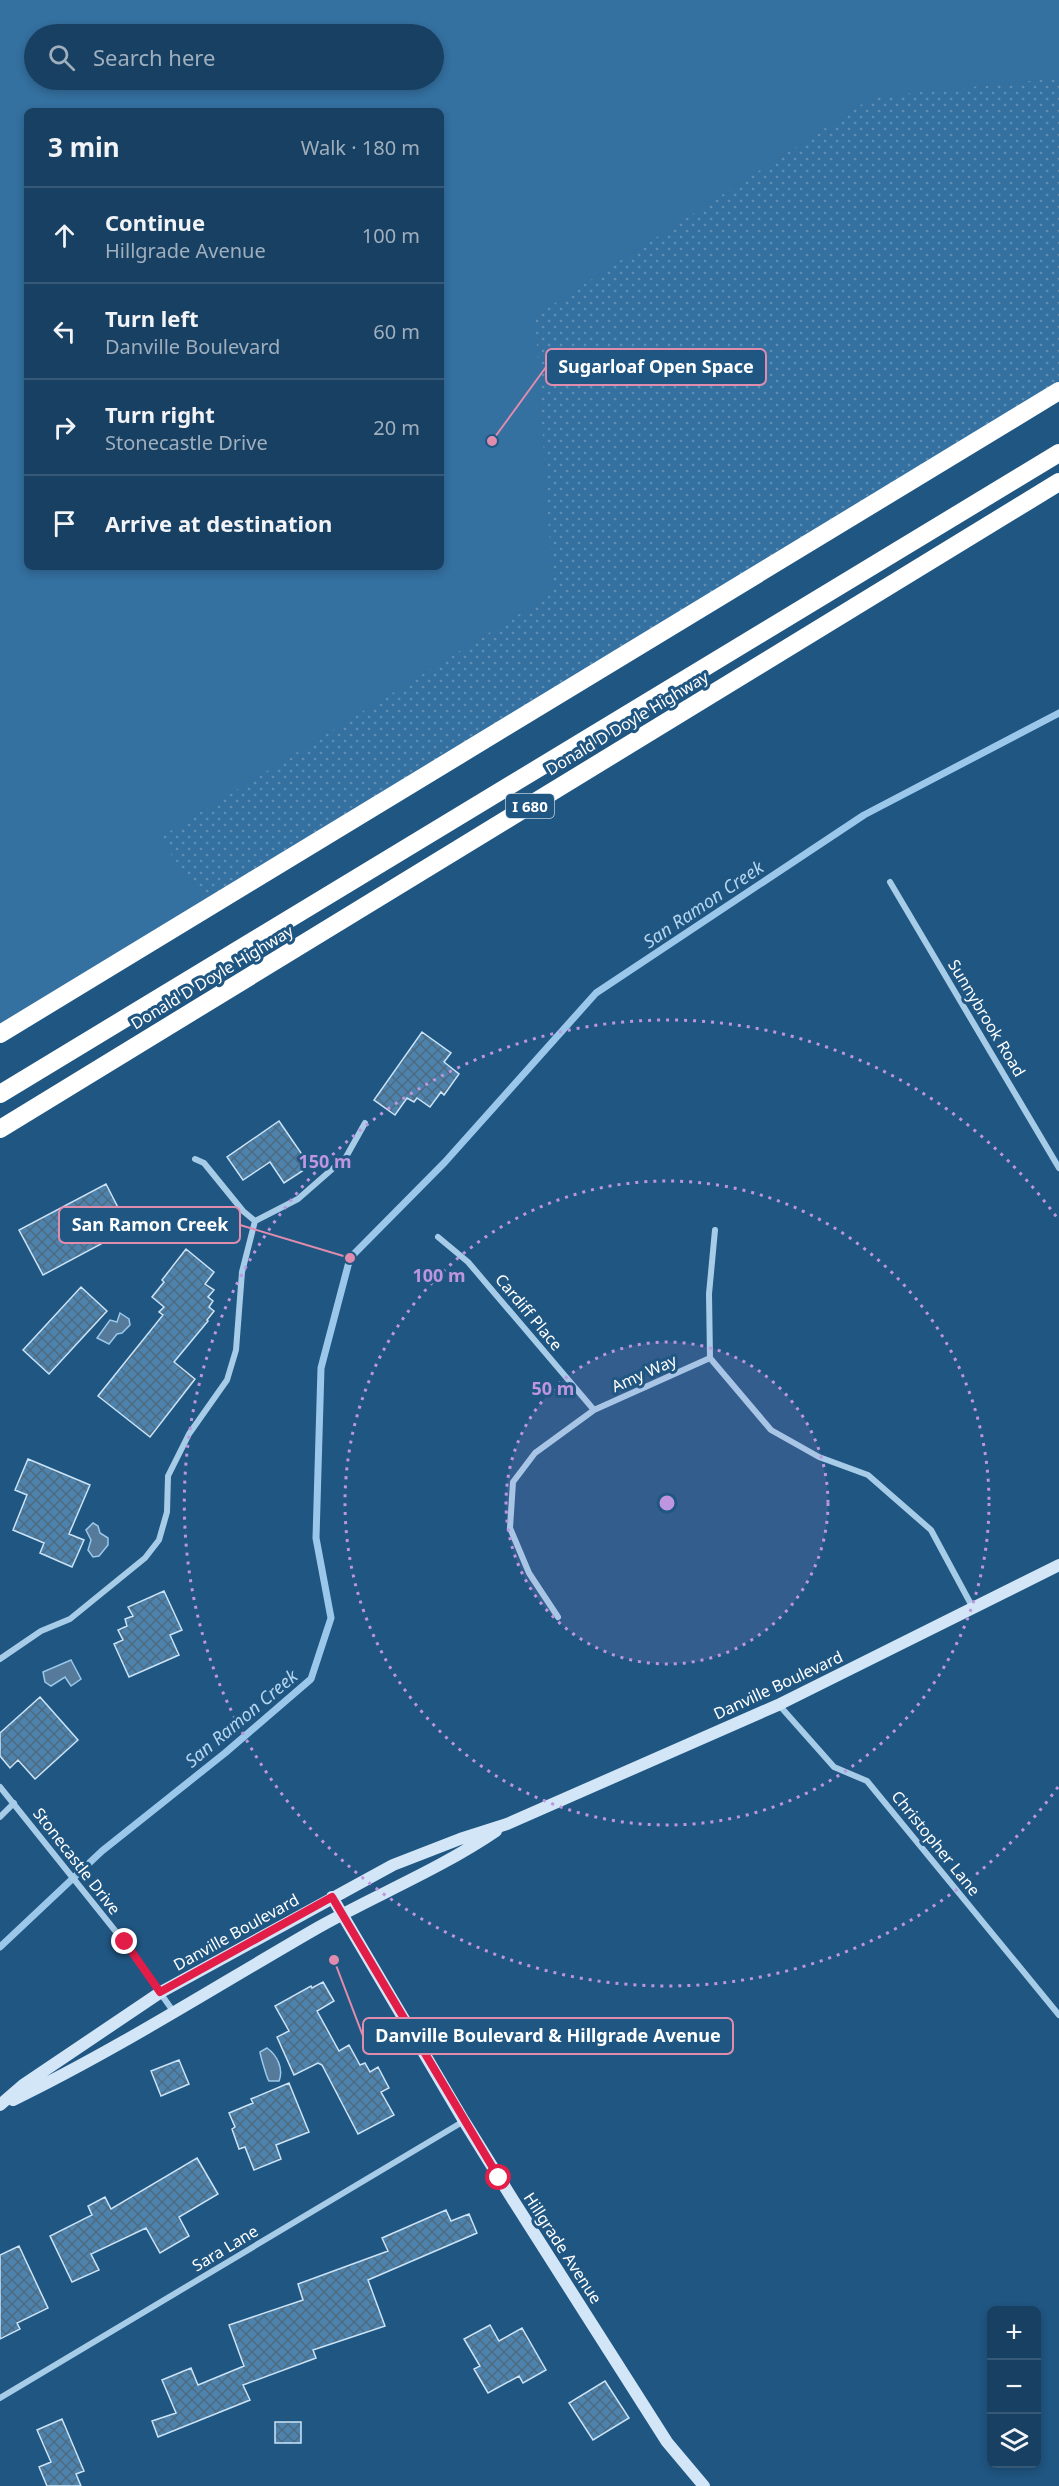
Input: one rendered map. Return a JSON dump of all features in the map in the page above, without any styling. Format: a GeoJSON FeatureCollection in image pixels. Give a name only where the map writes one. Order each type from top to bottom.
{"type":"FeatureCollection","features":[{"type":"Feature","properties":{"kind":"highway"},"geometry":{"type":"LineString","coordinates":[[0,1034],[1059,391]]}},
{"type":"Feature","properties":{"kind":"highway","name":"I 680"},"geometry":{"type":"LineString","coordinates":[[0,1094],[1059,453]]}},
{"type":"Feature","properties":{"kind":"highway","name":"Donald D Doyle Highway"},"geometry":{"type":"LineString","coordinates":[[0,1129],[1059,482]]}},
{"type":"Feature","properties":{"kind":"main road","name":"Danville Boulevard"},"geometry":{"type":"LineString","coordinates":[[0,2105],[23,2085],[160,1992],[393,1865],[507,1824],[778,1705],[1059,1565]]}},
{"type":"Feature","properties":{"kind":"main road","name":"Danville Boulevard"},"geometry":{"type":"LineString","coordinates":[[0,2105],[76,2068],[342,1915],[440,1865],[507,1824]]}},
{"type":"Feature","properties":{"kind":"main road","name":"Hillgrade Avenue"},"geometry":{"type":"LineString","coordinates":[[332,1897],[464,2121],[667,2442],[704,2486]]}},
{"type":"Feature","properties":{"kind":"street","name":"Sunnybrook Road"},"geometry":{"type":"LineString","coordinates":[[890,882],[1059,1168]]}},
{"type":"Feature","properties":{"kind":"street"},"geometry":{"type":"LineString","coordinates":[[0,1659],[40,1631],[70,1619],[145,1558],[159,1540],[167,1512],[168,1476],[189,1434],[227,1380],[236,1350],[242,1272],[255,1221],[298,1199],[346,1157],[365,1123]]}},
{"type":"Feature","properties":{"kind":"street"},"geometry":{"type":"LineString","coordinates":[[195,1159],[204,1163],[243,1211],[255,1221]]}},
{"type":"Feature","properties":{"kind":"street"},"geometry":{"type":"LineString","coordinates":[[715,1230],[709,1294],[710,1358],[771,1430],[819,1457],[868,1475],[931,1530],[973,1608]]}},
{"type":"Feature","properties":{"kind":"street","name":"Cardiff Place"},"geometry":{"type":"LineString","coordinates":[[438,1237],[468,1262],[594,1410]]}},
{"type":"Feature","properties":{"kind":"street","name":"Amy Way"},"geometry":{"type":"LineString","coordinates":[[558,1617],[529,1573],[510,1528],[513,1482],[535,1453],[594,1410],[710,1358]]}},
{"type":"Feature","properties":{"kind":"street","name":"Christopher Lane"},"geometry":{"type":"LineString","coordinates":[[778,1705],[834,1767],[867,1781],[1059,2015]]}},
{"type":"Feature","properties":{"kind":"street","name":"Stonecastle Drive"},"geometry":{"type":"LineString","coordinates":[[0,1787],[108,1924],[125,1942],[173,2012]]}},
{"type":"Feature","properties":{"kind":"street"},"geometry":{"type":"LineString","coordinates":[[0,1817],[14,1803]]}},
{"type":"Feature","properties":{"kind":"street","name":"Sara Lane"},"geometry":{"type":"LineString","coordinates":[[0,2398],[464,2121]]}},
{"type":"Feature","properties":{"kind":"shaded area"},"geometry":{"type":"Polygon","coordinates":[[[0,0],[1059,0],[1059,391],[0,1034],[0,0]]]}},
{"type":"Feature","properties":{"kind":"shaded area"},"geometry":{"type":"Polygon","coordinates":[[[0,0],[1059,0],[1059,78],[873,97],[535,316],[553,593],[159,838],[210,907],[0,1035],[0,0]]]}},
{"type":"Feature","properties":{"kind":"shaded area"},"geometry":{"type":"Polygon","coordinates":[[[120,1313],[129,1319],[130,1325],[122,1333],[117,1334],[109,1344],[97,1338],[110,1320],[117,1322],[120,1313]]]}},
{"type":"Feature","properties":{"kind":"shaded area"},"geometry":{"type":"Polygon","coordinates":[[[93,1523],[98,1526],[100,1533],[108,1538],[108,1545],[99,1556],[93,1557],[88,1550],[91,1540],[86,1530],[93,1523]]]}},
{"type":"Feature","properties":{"kind":"shaded area"},"geometry":{"type":"Polygon","coordinates":[[[71,1660],[81,1679],[71,1686],[65,1677],[51,1686],[45,1682],[43,1672],[71,1660]]]}},
{"type":"Feature","properties":{"kind":"shaded area"},"geometry":{"type":"Polygon","coordinates":[[[267,2048],[279,2063],[281,2072],[279,2081],[269,2081],[267,2076],[260,2052],[267,2048]]]}},
{"type":"Feature","properties":{"kind":"building"},"geometry":{"type":"Polygon","coordinates":[[[422,1032],[451,1053],[444,1062],[459,1074],[444,1095],[441,1092],[430,1107],[417,1098],[414,1102],[407,1098],[395,1115],[374,1100],[422,1032]]]}},
{"type":"Feature","properties":{"kind":"building"},"geometry":{"type":"Polygon","coordinates":[[[279,1121],[310,1166],[284,1183],[270,1162],[243,1180],[227,1157],[279,1121]]]}},
{"type":"Feature","properties":{"kind":"building"},"geometry":{"type":"Polygon","coordinates":[[[106,1184],[129,1229],[43,1275],[19,1230],[106,1184]]]}},
{"type":"Feature","properties":{"kind":"building"},"geometry":{"type":"Polygon","coordinates":[[[186,1249],[214,1272],[205,1284],[214,1290],[208,1297],[213,1301],[209,1307],[214,1311],[174,1362],[195,1379],[150,1437],[98,1396],[163,1315],[159,1312],[164,1307],[152,1297],[186,1249]]]}},
{"type":"Feature","properties":{"kind":"building"},"geometry":{"type":"Polygon","coordinates":[[[81,1287],[107,1311],[49,1374],[23,1350],[81,1287]]]}},
{"type":"Feature","properties":{"kind":"building"},"geometry":{"type":"Polygon","coordinates":[[[28,1459],[90,1485],[69,1534],[84,1540],[72,1567],[40,1553],[44,1543],[13,1530],[27,1495],[15,1490],[28,1459]]]}},
{"type":"Feature","properties":{"kind":"building"},"geometry":{"type":"Polygon","coordinates":[[[164,1591],[182,1630],[170,1635],[179,1655],[129,1677],[114,1644],[123,1640],[118,1630],[127,1626],[125,1619],[133,1616],[128,1607],[164,1591]]]}},
{"type":"Feature","properties":{"kind":"building"},"geometry":{"type":"Polygon","coordinates":[[[40,1697],[78,1740],[35,1779],[18,1760],[10,1768],[0,1756],[0,1733],[40,1697]]]}},
{"type":"Feature","properties":{"kind":"building"},"geometry":{"type":"Polygon","coordinates":[[[323,1982],[334,2001],[317,2011],[339,2051],[349,2045],[360,2065],[365,2063],[370,2072],[378,2067],[389,2088],[381,2092],[394,2115],[358,2134],[322,2065],[318,2063],[294,2075],[277,2037],[289,2031],[275,2006],[323,1982]]]}},
{"type":"Feature","properties":{"kind":"building"},"geometry":{"type":"Polygon","coordinates":[[[179,2060],[189,2084],[161,2096],[151,2071],[179,2060]]]}},
{"type":"Feature","properties":{"kind":"building"},"geometry":{"type":"Polygon","coordinates":[[[289,2083],[309,2132],[276,2145],[281,2159],[254,2170],[245,2147],[239,2149],[232,2129],[235,2127],[229,2113],[253,2103],[251,2099],[289,2083]]]}},
{"type":"Feature","properties":{"kind":"building"},"geometry":{"type":"Polygon","coordinates":[[[197,2158],[218,2194],[179,2217],[189,2236],[160,2253],[146,2228],[91,2254],[99,2270],[72,2282],[50,2236],[92,2215],[88,2206],[105,2197],[111,2209],[197,2158]]]}},
{"type":"Feature","properties":{"kind":"building"},"geometry":{"type":"Polygon","coordinates":[[[446,2210],[451,2221],[469,2214],[477,2233],[368,2280],[385,2326],[313,2350],[316,2358],[243,2385],[250,2400],[158,2437],[152,2421],[176,2413],[162,2380],[191,2368],[198,2385],[244,2366],[229,2325],[303,2300],[298,2284],[388,2251],[382,2238],[446,2210]]]}},
{"type":"Feature","properties":{"kind":"building"},"geometry":{"type":"Polygon","coordinates":[[[19,2246],[48,2308],[17,2323],[20,2329],[0,2339],[0,2255],[19,2246]]]}},
{"type":"Feature","properties":{"kind":"building"},"geometry":{"type":"Polygon","coordinates":[[[490,2325],[499,2341],[522,2328],[546,2370],[523,2383],[519,2376],[488,2393],[474,2369],[480,2366],[464,2339],[490,2325]]]}},
{"type":"Feature","properties":{"kind":"building"},"geometry":{"type":"Polygon","coordinates":[[[605,2381],[629,2418],[593,2440],[569,2403],[605,2381]]]}},
{"type":"Feature","properties":{"kind":"building"},"geometry":{"type":"Polygon","coordinates":[[[62,2419],[84,2471],[76,2474],[81,2486],[47,2486],[39,2467],[51,2462],[37,2430],[62,2419]]]}},
{"type":"Feature","properties":{"kind":"building"},"geometry":{"type":"Polygon","coordinates":[[[275,2422],[301,2422],[301,2443],[275,2443],[275,2422]]]}},
{"type":"Feature","properties":{"kind":"waterway","name":"San Ramon Creek"},"geometry":{"type":"LineString","coordinates":[[0,1947],[102,1851],[225,1753],[311,1679],[331,1618],[316,1538],[321,1368],[350,1258],[445,1162],[596,993],[864,815],[1059,713]]}},
{"type":"Feature","properties":{"kind":"place","name":"Sugarloaf Open Space"},"geometry":{"type":"Point","coordinates":[492,441]}},
{"type":"Feature","properties":{"kind":"place","name":"San Ramon Creek"},"geometry":{"type":"Point","coordinates":[350,1258]}},
{"type":"Feature","properties":{"kind":"place","name":"Danville Boulevard & Hillgrade Avenue"},"geometry":{"type":"Point","coordinates":[334,1960]}},
{"type":"Feature","properties":{"kind":"route"},"geometry":{"type":"LineString","coordinates":[[125,1942],[160,1992],[332,1897],[499,2178]]}}]}
